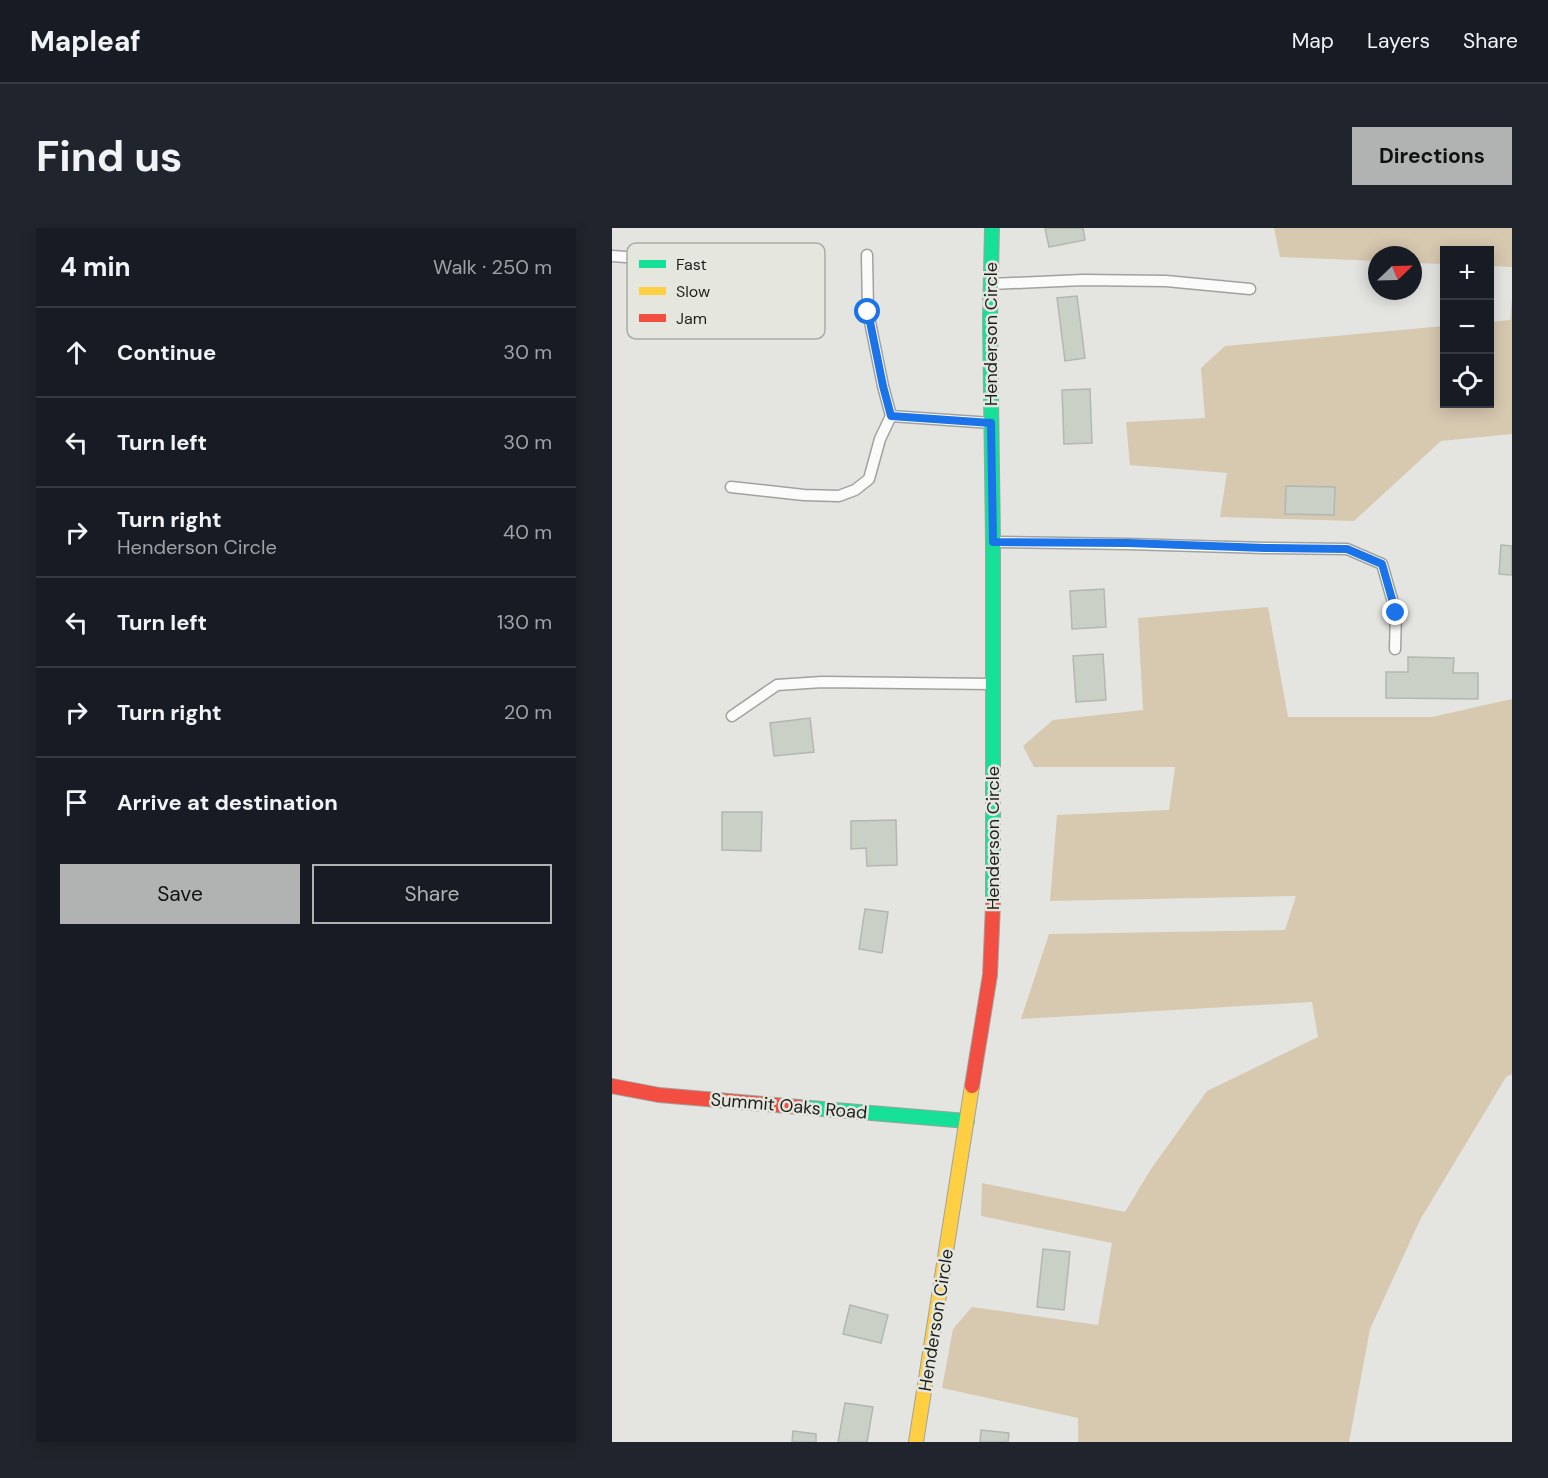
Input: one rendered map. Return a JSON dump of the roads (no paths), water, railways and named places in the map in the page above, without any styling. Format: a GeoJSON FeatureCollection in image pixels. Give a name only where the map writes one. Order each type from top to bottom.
{"type":"FeatureCollection","features":[{"type":"Feature","properties":{"kind":"street","name":"Henderson Circle"},"geometry":{"type":"LineString","coordinates":[[916,1442],[990,975],[993,927],[992,228]]}},
{"type":"Feature","properties":{"kind":"street","name":"Summit Oaks Road"},"geometry":{"type":"LineString","coordinates":[[612,1086],[659,1095],[967,1121]]}},
{"type":"Feature","properties":{"kind":"lane"},"geometry":{"type":"LineString","coordinates":[[731,487],[804,495],[838,496],[855,490],[869,479],[880,439],[891,416],[868,312],[867,255]]}},
{"type":"Feature","properties":{"kind":"lane"},"geometry":{"type":"LineString","coordinates":[[612,256],[627,257]]}},
{"type":"Feature","properties":{"kind":"lane"},"geometry":{"type":"LineString","coordinates":[[991,284],[1083,280],[1166,281],[1250,289]]}},
{"type":"Feature","properties":{"kind":"lane"},"geometry":{"type":"LineString","coordinates":[[891,416],[991,423]]}},
{"type":"Feature","properties":{"kind":"lane"},"geometry":{"type":"LineString","coordinates":[[993,542],[1347,549],[1382,564],[1396,613],[1395,649]]}},
{"type":"Feature","properties":{"kind":"lane"},"geometry":{"type":"LineString","coordinates":[[732,716],[777,685],[822,681],[993,684]]}}]}
